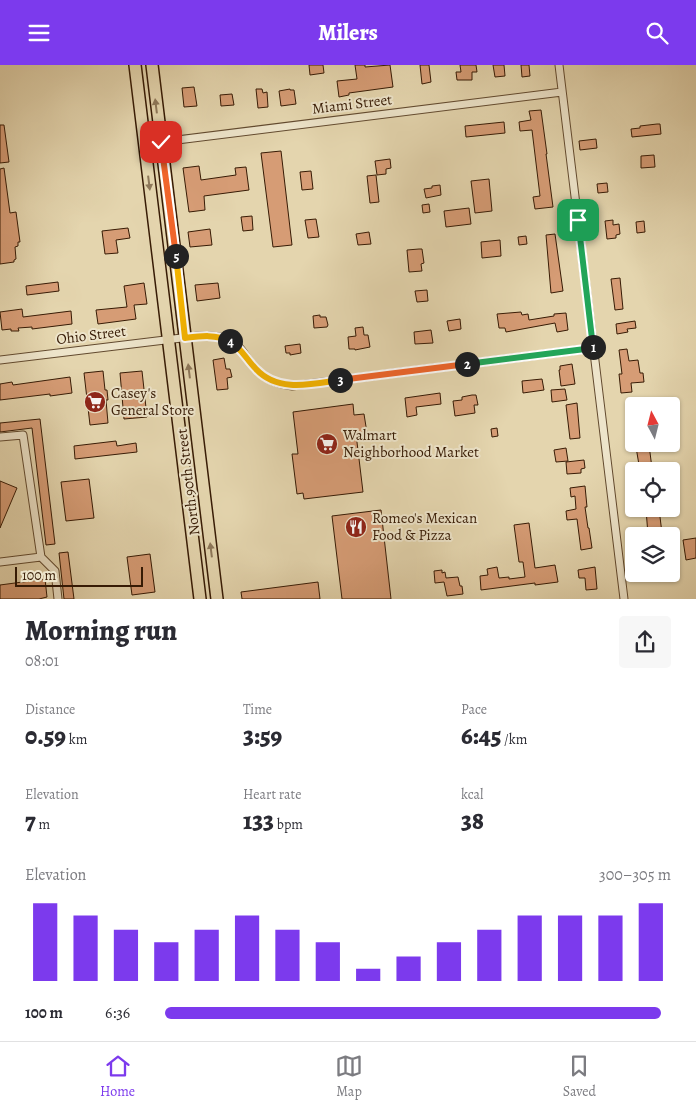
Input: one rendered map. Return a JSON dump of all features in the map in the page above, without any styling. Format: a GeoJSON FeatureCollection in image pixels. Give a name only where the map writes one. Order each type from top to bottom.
{"type":"FeatureCollection","features":[{"type":"Feature","properties":{"kind":"main road","name":"North 90th Street"},"geometry":{"type":"LineString","coordinates":[[135,65],[200,599]]}},
{"type":"Feature","properties":{"kind":"main road","name":"North 90th Street"},"geometry":{"type":"LineString","coordinates":[[152,65],[217,599]]}},
{"type":"Feature","properties":{"kind":"street"},"geometry":{"type":"LineString","coordinates":[[559,65],[624,599]]}},
{"type":"Feature","properties":{"kind":"street","name":"Miami Street"},"geometry":{"type":"LineString","coordinates":[[145,144],[562,92]]}},
{"type":"Feature","properties":{"kind":"street","name":"Ohio Street"},"geometry":{"type":"LineString","coordinates":[[0,360],[211,335],[227,339],[240,348],[264,377],[292,386],[593,348]]}},
{"type":"Feature","properties":{"kind":"street"},"geometry":{"type":"LineString","coordinates":[[0,437],[23,435],[41,557],[55,571],[58,599]]}},
{"type":"Feature","properties":{"kind":"street"},"geometry":{"type":"LineString","coordinates":[[0,562],[41,557]]}},
{"type":"Feature","properties":{"kind":"building"},"geometry":{"type":"Polygon","coordinates":[[[309,65],[323,65],[324,73],[310,75],[309,65]]]}},
{"type":"Feature","properties":{"kind":"building"},"geometry":{"type":"Polygon","coordinates":[[[355,65],[365,65],[365,67],[390,65],[393,87],[349,93],[349,95],[339,97],[337,81],[357,79],[355,65]]]}},
{"type":"Feature","properties":{"kind":"building"},"geometry":{"type":"Polygon","coordinates":[[[420,65],[429,65],[431,82],[422,84],[420,65]]]}},
{"type":"Feature","properties":{"kind":"building"},"geometry":{"type":"Polygon","coordinates":[[[460,65],[476,65],[477,72],[472,72],[472,80],[457,80],[456,72],[461,72],[460,65]]]}},
{"type":"Feature","properties":{"kind":"building"},"geometry":{"type":"Polygon","coordinates":[[[493,65],[504,65],[505,76],[495,77],[493,65]]]}},
{"type":"Feature","properties":{"kind":"building"},"geometry":{"type":"Polygon","coordinates":[[[521,65],[529,65],[530,76],[522,77],[521,65]]]}},
{"type":"Feature","properties":{"kind":"building"},"geometry":{"type":"Polygon","coordinates":[[[194,87],[197,106],[184,107],[182,88],[194,87]]]}},
{"type":"Feature","properties":{"kind":"building"},"geometry":{"type":"Polygon","coordinates":[[[256,89],[262,89],[263,93],[267,92],[268,107],[258,108],[256,89]]]}},
{"type":"Feature","properties":{"kind":"building"},"geometry":{"type":"Polygon","coordinates":[[[294,90],[296,104],[281,106],[279,91],[294,90]]]}},
{"type":"Feature","properties":{"kind":"building"},"geometry":{"type":"Polygon","coordinates":[[[232,94],[234,105],[221,106],[220,95],[232,94]]]}},
{"type":"Feature","properties":{"kind":"building"},"geometry":{"type":"Polygon","coordinates":[[[541,110],[553,207],[535,209],[533,197],[540,196],[532,130],[520,131],[519,122],[531,120],[529,111],[541,110]]]}},
{"type":"Feature","properties":{"kind":"building"},"geometry":{"type":"Polygon","coordinates":[[[504,122],[505,133],[466,137],[465,126],[504,122]]]}},
{"type":"Feature","properties":{"kind":"building"},"geometry":{"type":"Polygon","coordinates":[[[660,124],[661,134],[632,137],[631,129],[660,124]]]}},
{"type":"Feature","properties":{"kind":"building"},"geometry":{"type":"Polygon","coordinates":[[[0,125],[4,125],[9,162],[0,163],[0,125]]]}},
{"type":"Feature","properties":{"kind":"building"},"geometry":{"type":"Polygon","coordinates":[[[596,139],[597,148],[580,150],[579,141],[596,139]]]}},
{"type":"Feature","properties":{"kind":"building"},"geometry":{"type":"Polygon","coordinates":[[[281,151],[292,245],[273,247],[261,153],[281,151]]]}},
{"type":"Feature","properties":{"kind":"building"},"geometry":{"type":"Polygon","coordinates":[[[654,155],[655,167],[641,168],[641,156],[654,155]]]}},
{"type":"Feature","properties":{"kind":"building"},"geometry":{"type":"Polygon","coordinates":[[[390,159],[391,168],[386,169],[386,174],[377,175],[375,161],[390,159]]]}},
{"type":"Feature","properties":{"kind":"building"},"geometry":{"type":"Polygon","coordinates":[[[199,166],[201,180],[236,175],[235,168],[246,167],[249,190],[204,196],[205,210],[189,212],[183,168],[199,166]]]}},
{"type":"Feature","properties":{"kind":"building"},"geometry":{"type":"Polygon","coordinates":[[[4,168],[10,213],[16,212],[20,242],[15,247],[16,259],[14,262],[0,264],[0,169],[4,168]]]}},
{"type":"Feature","properties":{"kind":"building"},"geometry":{"type":"Polygon","coordinates":[[[311,171],[313,189],[302,190],[300,172],[311,171]]]}},
{"type":"Feature","properties":{"kind":"building"},"geometry":{"type":"Polygon","coordinates":[[[376,175],[379,202],[370,203],[367,176],[376,175]]]}},
{"type":"Feature","properties":{"kind":"building"},"geometry":{"type":"Polygon","coordinates":[[[489,179],[492,211],[475,213],[471,181],[489,179]]]}},
{"type":"Feature","properties":{"kind":"building"},"geometry":{"type":"Polygon","coordinates":[[[607,183],[608,192],[598,193],[597,184],[607,183]]]}},
{"type":"Feature","properties":{"kind":"building"},"geometry":{"type":"Polygon","coordinates":[[[440,185],[441,195],[426,198],[424,189],[440,185]]]}},
{"type":"Feature","properties":{"kind":"building"},"geometry":{"type":"Polygon","coordinates":[[[429,204],[430,212],[423,213],[422,205],[429,204]]]}},
{"type":"Feature","properties":{"kind":"building"},"geometry":{"type":"Polygon","coordinates":[[[469,208],[471,224],[446,227],[444,211],[469,208]]]}},
{"type":"Feature","properties":{"kind":"building"},"geometry":{"type":"Polygon","coordinates":[[[252,216],[253,230],[243,231],[241,217],[252,216]]]}},
{"type":"Feature","properties":{"kind":"building"},"geometry":{"type":"Polygon","coordinates":[[[316,219],[319,237],[308,238],[305,220],[316,219]]]}},
{"type":"Feature","properties":{"kind":"building"},"geometry":{"type":"Polygon","coordinates":[[[613,220],[613,225],[619,224],[620,234],[616,235],[616,238],[607,239],[605,221],[613,220]]]}},
{"type":"Feature","properties":{"kind":"building"},"geometry":{"type":"Polygon","coordinates":[[[644,221],[645,232],[637,233],[636,222],[644,221]]]}},
{"type":"Feature","properties":{"kind":"building"},"geometry":{"type":"Polygon","coordinates":[[[128,228],[130,238],[116,240],[118,253],[105,254],[102,231],[128,228]]]}},
{"type":"Feature","properties":{"kind":"building"},"geometry":{"type":"Polygon","coordinates":[[[210,229],[212,245],[190,247],[188,232],[210,229]]]}},
{"type":"Feature","properties":{"kind":"building"},"geometry":{"type":"Polygon","coordinates":[[[369,232],[371,244],[358,245],[356,234],[369,232]]]}},
{"type":"Feature","properties":{"kind":"building"},"geometry":{"type":"Polygon","coordinates":[[[555,234],[563,291],[551,293],[546,235],[555,234]]]}},
{"type":"Feature","properties":{"kind":"building"},"geometry":{"type":"Polygon","coordinates":[[[526,236],[527,244],[519,245],[518,237],[526,236]]]}},
{"type":"Feature","properties":{"kind":"building"},"geometry":{"type":"Polygon","coordinates":[[[500,240],[501,256],[482,258],[481,242],[500,240]]]}},
{"type":"Feature","properties":{"kind":"building"},"geometry":{"type":"Polygon","coordinates":[[[422,249],[424,263],[421,264],[422,271],[409,272],[407,250],[422,249]]]}},
{"type":"Feature","properties":{"kind":"building"},"geometry":{"type":"Polygon","coordinates":[[[620,278],[623,309],[615,310],[611,279],[620,278]]]}},
{"type":"Feature","properties":{"kind":"building"},"geometry":{"type":"Polygon","coordinates":[[[58,282],[59,291],[27,295],[26,286],[58,282]]]}},
{"type":"Feature","properties":{"kind":"building"},"geometry":{"type":"Polygon","coordinates":[[[144,283],[147,304],[134,305],[136,319],[98,324],[96,310],[127,307],[124,286],[144,283]]]}},
{"type":"Feature","properties":{"kind":"building"},"geometry":{"type":"Polygon","coordinates":[[[218,283],[220,298],[197,301],[195,285],[218,283]]]}},
{"type":"Feature","properties":{"kind":"building"},"geometry":{"type":"Polygon","coordinates":[[[427,290],[428,301],[417,302],[415,291],[427,290]]]}},
{"type":"Feature","properties":{"kind":"building"},"geometry":{"type":"Polygon","coordinates":[[[22,309],[23,317],[71,311],[72,324],[32,329],[32,327],[18,328],[19,331],[11,331],[11,329],[2,330],[0,312],[22,309]]]}},
{"type":"Feature","properties":{"kind":"building"},"geometry":{"type":"Polygon","coordinates":[[[521,312],[522,315],[528,314],[529,320],[566,313],[568,330],[557,332],[555,323],[506,332],[505,328],[499,328],[497,314],[521,312]]]}},
{"type":"Feature","properties":{"kind":"building"},"geometry":{"type":"Polygon","coordinates":[[[320,315],[320,317],[326,317],[328,325],[327,327],[314,328],[313,316],[320,315]]]}},
{"type":"Feature","properties":{"kind":"building"},"geometry":{"type":"Polygon","coordinates":[[[460,319],[461,329],[449,331],[447,321],[460,319]]]}},
{"type":"Feature","properties":{"kind":"building"},"geometry":{"type":"Polygon","coordinates":[[[635,321],[636,328],[627,329],[628,332],[617,334],[616,324],[635,321]]]}},
{"type":"Feature","properties":{"kind":"building"},"geometry":{"type":"Polygon","coordinates":[[[363,327],[364,335],[368,335],[370,347],[355,350],[349,349],[348,337],[356,336],[355,328],[363,327]]]}},
{"type":"Feature","properties":{"kind":"building"},"geometry":{"type":"Polygon","coordinates":[[[431,330],[433,343],[415,344],[414,332],[431,330]]]}},
{"type":"Feature","properties":{"kind":"building"},"geometry":{"type":"Polygon","coordinates":[[[300,344],[301,353],[290,355],[290,353],[286,353],[285,346],[300,344]]]}},
{"type":"Feature","properties":{"kind":"building"},"geometry":{"type":"Polygon","coordinates":[[[627,349],[629,361],[638,360],[644,382],[631,383],[632,392],[621,393],[619,374],[622,374],[619,350],[627,349]]]}},
{"type":"Feature","properties":{"kind":"building"},"geometry":{"type":"Polygon","coordinates":[[[224,358],[226,369],[230,369],[232,377],[227,378],[228,389],[217,390],[213,360],[224,358]]]}},
{"type":"Feature","properties":{"kind":"building"},"geometry":{"type":"Polygon","coordinates":[[[572,364],[575,384],[561,386],[560,366],[572,364]]]}},
{"type":"Feature","properties":{"kind":"building"},"geometry":{"type":"Polygon","coordinates":[[[103,371],[108,400],[106,400],[108,423],[90,425],[84,373],[103,371]]]}},
{"type":"Feature","properties":{"kind":"building"},"geometry":{"type":"Polygon","coordinates":[[[142,371],[147,417],[124,419],[120,373],[142,371]]]}},
{"type":"Feature","properties":{"kind":"building"},"geometry":{"type":"Polygon","coordinates":[[[70,377],[72,393],[0,400],[0,384],[12,382],[13,385],[70,377]]]}},
{"type":"Feature","properties":{"kind":"building"},"geometry":{"type":"Polygon","coordinates":[[[542,379],[544,390],[523,393],[522,381],[542,379]]]}},
{"type":"Feature","properties":{"kind":"building"},"geometry":{"type":"Polygon","coordinates":[[[565,389],[567,400],[552,402],[551,390],[565,389]]]}},
{"type":"Feature","properties":{"kind":"building"},"geometry":{"type":"Polygon","coordinates":[[[440,393],[441,404],[416,407],[417,415],[407,417],[405,398],[440,393]]]}},
{"type":"Feature","properties":{"kind":"building"},"geometry":{"type":"Polygon","coordinates":[[[476,395],[478,405],[474,405],[475,413],[455,416],[453,401],[462,400],[462,397],[476,395]]]}},
{"type":"Feature","properties":{"kind":"building"},"geometry":{"type":"Polygon","coordinates":[[[577,403],[580,438],[570,439],[566,405],[577,403]]]}},
{"type":"Feature","properties":{"kind":"building","name":"Walmart Neighborhood Market"},"geometry":{"type":"Polygon","coordinates":[[[353,404],[354,415],[364,414],[367,433],[356,434],[363,492],[304,499],[303,493],[297,494],[292,454],[298,454],[293,412],[353,404]]]}},
{"type":"Feature","properties":{"kind":"building"},"geometry":{"type":"Polygon","coordinates":[[[40,419],[55,544],[46,545],[32,428],[0,432],[0,423],[40,419]]]}},
{"type":"Feature","properties":{"kind":"building"},"geometry":{"type":"Polygon","coordinates":[[[497,428],[498,436],[492,437],[491,429],[497,428]]]}},
{"type":"Feature","properties":{"kind":"building"},"geometry":{"type":"Polygon","coordinates":[[[116,441],[117,446],[136,443],[137,452],[75,459],[74,446],[116,441]]]}},
{"type":"Feature","properties":{"kind":"building"},"geometry":{"type":"Polygon","coordinates":[[[566,448],[568,461],[556,462],[554,450],[566,448]]]}},
{"type":"Feature","properties":{"kind":"building"},"geometry":{"type":"Polygon","coordinates":[[[637,453],[650,453],[651,462],[638,462],[637,453]]]}},
{"type":"Feature","properties":{"kind":"building"},"geometry":{"type":"Polygon","coordinates":[[[584,460],[585,468],[581,469],[581,473],[567,474],[566,462],[584,460]]]}},
{"type":"Feature","properties":{"kind":"building"},"geometry":{"type":"Polygon","coordinates":[[[89,479],[94,518],[66,521],[61,482],[89,479]]]}},
{"type":"Feature","properties":{"kind":"building"},"geometry":{"type":"Polygon","coordinates":[[[0,481],[17,488],[0,528],[0,481]]]}},
{"type":"Feature","properties":{"kind":"building"},"geometry":{"type":"Polygon","coordinates":[[[585,486],[587,507],[585,507],[592,548],[581,550],[577,519],[567,520],[566,511],[576,509],[575,496],[571,497],[570,488],[585,486]]]}},
{"type":"Feature","properties":{"kind":"building"},"geometry":{"type":"Polygon","coordinates":[[[381,510],[391,599],[342,599],[332,516],[381,510]]]}},
{"type":"Feature","properties":{"kind":"building"},"geometry":{"type":"Polygon","coordinates":[[[647,517],[660,517],[661,527],[647,527],[647,517]]]}},
{"type":"Feature","properties":{"kind":"building"},"geometry":{"type":"Polygon","coordinates":[[[529,523],[535,568],[555,565],[558,582],[481,590],[480,576],[488,575],[487,569],[497,567],[499,578],[525,577],[523,562],[519,562],[514,525],[529,523]]]}},
{"type":"Feature","properties":{"kind":"building"},"geometry":{"type":"Polygon","coordinates":[[[696,538],[696,558],[686,560],[683,540],[696,538]]]}},
{"type":"Feature","properties":{"kind":"building"},"geometry":{"type":"Polygon","coordinates":[[[68,552],[74,599],[64,599],[59,553],[68,552]]]}},
{"type":"Feature","properties":{"kind":"building"},"geometry":{"type":"Polygon","coordinates":[[[150,554],[155,592],[132,595],[127,557],[150,554]]]}},
{"type":"Feature","properties":{"kind":"building"},"geometry":{"type":"Polygon","coordinates":[[[595,567],[597,589],[586,590],[585,578],[579,578],[578,570],[595,567]]]}},
{"type":"Feature","properties":{"kind":"building"},"geometry":{"type":"Polygon","coordinates":[[[442,570],[442,573],[445,572],[446,578],[458,577],[463,594],[447,596],[444,582],[435,583],[434,571],[442,570]]]}},
{"type":"Feature","properties":{"kind":"building"},"geometry":{"type":"Polygon","coordinates":[[[45,579],[47,597],[39,599],[0,599],[0,585],[45,579]]]}},
{"type":"Feature","properties":{"kind":"building"},"geometry":{"type":"Polygon","coordinates":[[[318,582],[320,599],[242,599],[241,592],[318,582]]]}},
{"type":"Feature","properties":{"kind":"place","name":"Casey's General Store"},"geometry":{"type":"Point","coordinates":[95,402]}},
{"type":"Feature","properties":{"kind":"place","name":"Walmart Neighborhood Market"},"geometry":{"type":"Point","coordinates":[327,444]}},
{"type":"Feature","properties":{"kind":"place","name":"Romeo's Mexican Food & Pizza"},"geometry":{"type":"Point","coordinates":[356,527]}},
{"type":"Feature","properties":{"kind":"route"},"geometry":{"type":"LineString","coordinates":[[161,142],[185,338],[211,335],[227,339],[240,348],[260,374],[270,380],[292,386],[593,348],[578,220]]}}]}
